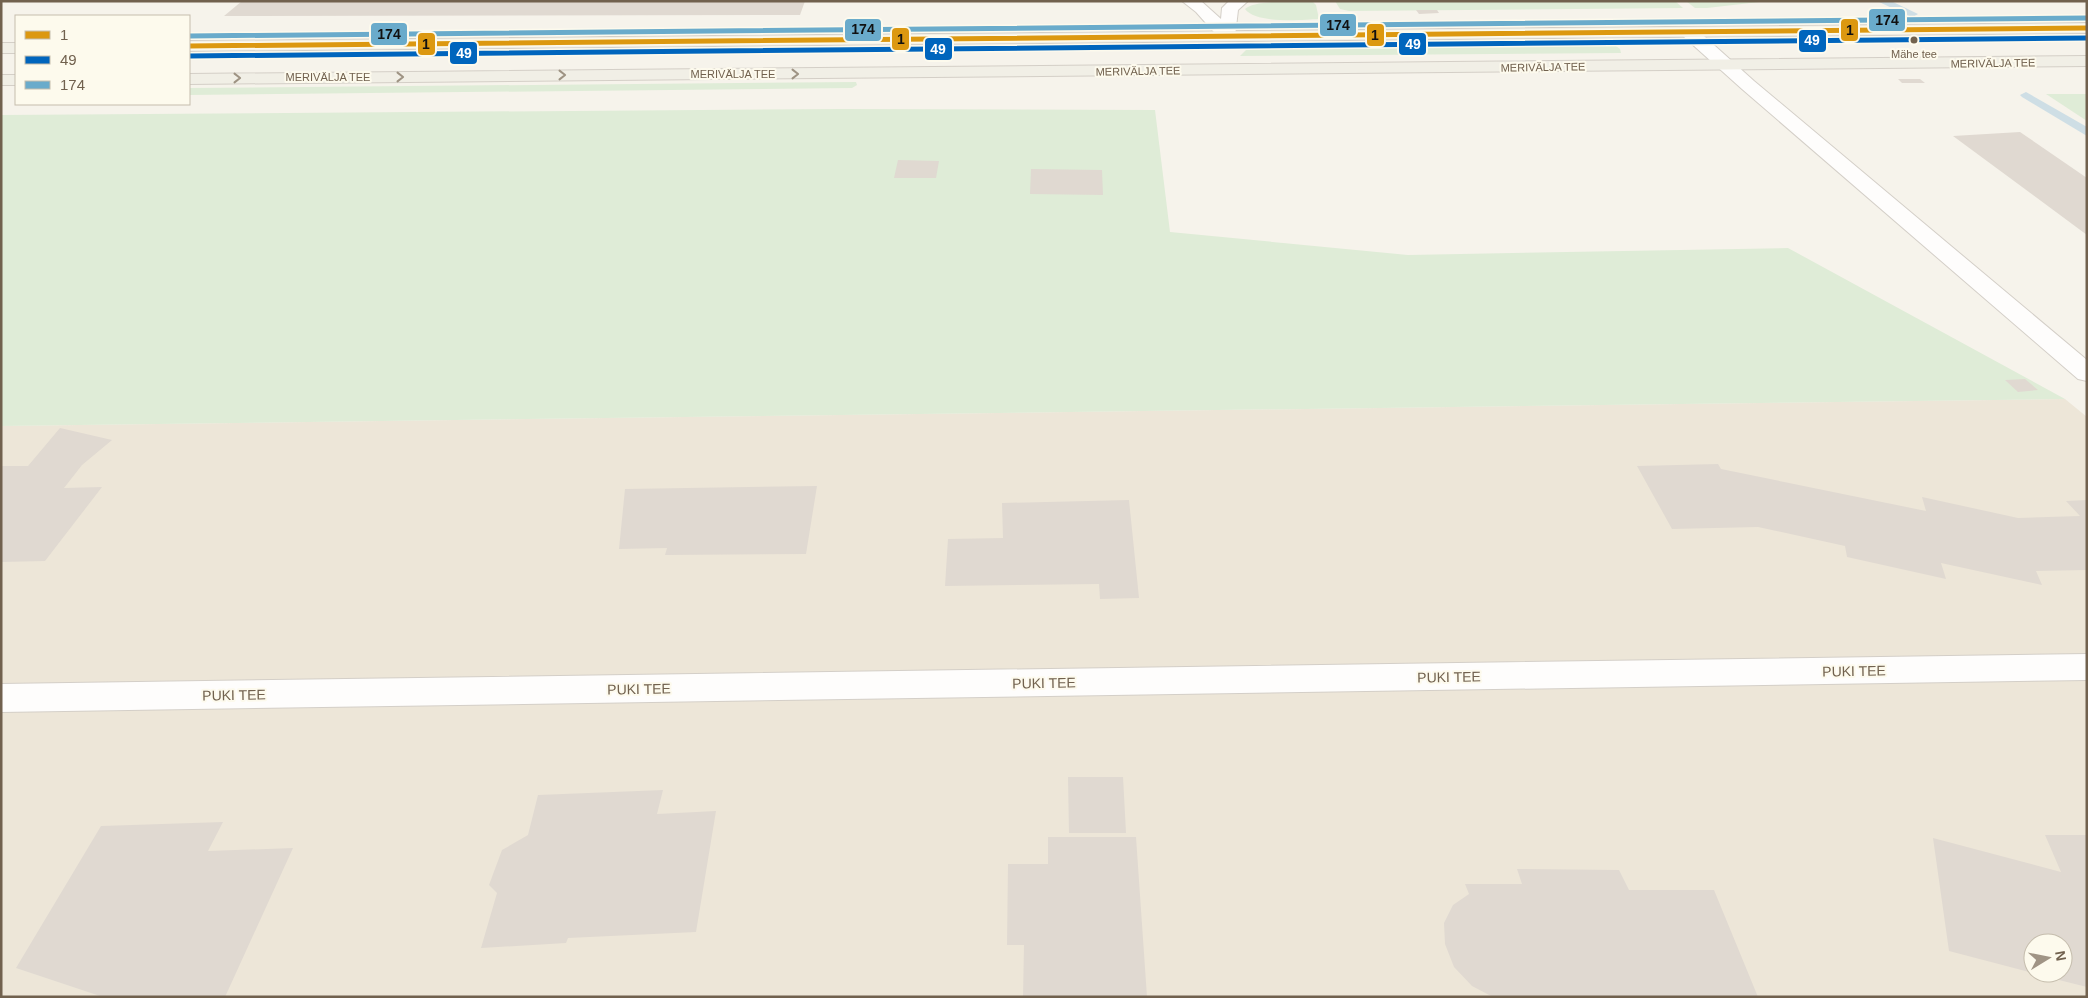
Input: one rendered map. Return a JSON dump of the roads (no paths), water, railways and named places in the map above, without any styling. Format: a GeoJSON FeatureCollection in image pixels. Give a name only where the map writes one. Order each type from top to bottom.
{"type":"FeatureCollection","features":[{"type":"Feature","properties":{"kind":"main road"},"geometry":{"type":"LineString","coordinates":[[190,46],[2087,28]]}},
{"type":"Feature","properties":{"kind":"main road"},"geometry":{"type":"LineString","coordinates":[[1140,71],[1207,52],[1227,36]]}},
{"type":"Feature","properties":{"kind":"main road"},"geometry":{"type":"LineString","coordinates":[[1,48],[15,48]]}},
{"type":"Feature","properties":{"kind":"main road","name":"MERIVÄLJA TEE"},"geometry":{"type":"LineString","coordinates":[[190,78],[1140,71],[2087,61]]}},
{"type":"Feature","properties":{"kind":"main road"},"geometry":{"type":"LineString","coordinates":[[1,80],[15,80]]}},
{"type":"Feature","properties":{"kind":"street"},"geometry":{"type":"LineString","coordinates":[[1190,1],[1202,9],[1227,36]]}},
{"type":"Feature","properties":{"kind":"street"},"geometry":{"type":"LineString","coordinates":[[1227,36],[1230,8],[1240,1]]}},
{"type":"Feature","properties":{"kind":"street"},"geometry":{"type":"LineString","coordinates":[[1689,32],[1848,172],[2087,373]]}},
{"type":"Feature","properties":{"kind":"street","name":"PUKI TEE"},"geometry":{"type":"LineString","coordinates":[[1,698],[2087,667]]}},
{"type":"Feature","properties":{"kind":"waterway"},"geometry":{"type":"LineString","coordinates":[[1882,1],[1913,14]]}},
{"type":"Feature","properties":{"kind":"waterway"},"geometry":{"type":"LineString","coordinates":[[2026,95],[2087,132]]}},
{"type":"Feature","properties":{"kind":"place","name":"Mähe tee"},"geometry":{"type":"Point","coordinates":[1914,40]}}]}
